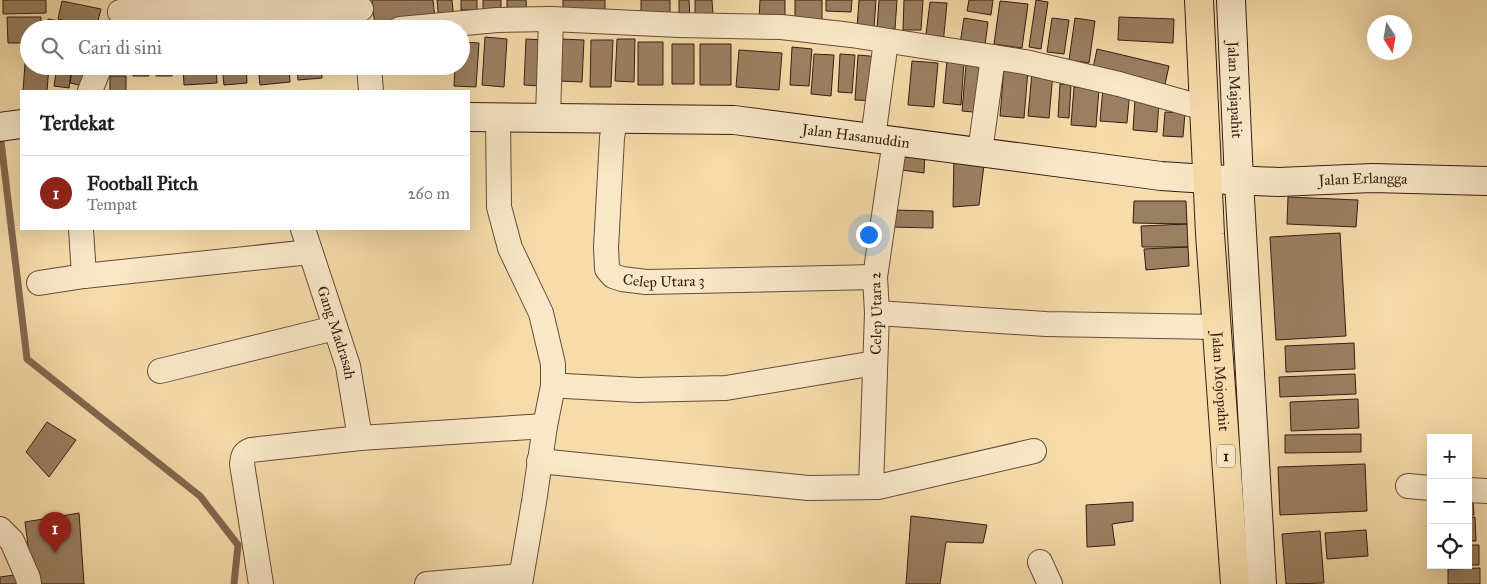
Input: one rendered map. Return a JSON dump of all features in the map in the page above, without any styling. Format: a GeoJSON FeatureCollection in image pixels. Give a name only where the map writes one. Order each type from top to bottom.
{"type":"FeatureCollection","features":[{"type":"Feature","properties":{"kind":"highway","name":"Jalan Majapahit"},"geometry":{"type":"LineString","coordinates":[[1198,0],[1208,180]]}},
{"type":"Feature","properties":{"kind":"highway","name":"Jalan Mojopahit"},"geometry":{"type":"LineString","coordinates":[[1208,180],[1216,327],[1235,584]]}},
{"type":"Feature","properties":{"kind":"main road","name":"Jalan Majapahit"},"geometry":{"type":"LineString","coordinates":[[1231,0],[1239,181]]}},
{"type":"Feature","properties":{"kind":"main road","name":"Jalan Hasanuddin"},"geometry":{"type":"LineString","coordinates":[[470,117],[734,120],[1161,176],[1239,181]]}},
{"type":"Feature","properties":{"kind":"main road"},"geometry":{"type":"LineString","coordinates":[[0,127],[20,124]]}},
{"type":"Feature","properties":{"kind":"main road","name":"Jalan Erlangga"},"geometry":{"type":"LineString","coordinates":[[1239,181],[1279,182],[1372,178],[1487,181]]}},
{"type":"Feature","properties":{"kind":"main road","name":"Jalan Mojopahit"},"geometry":{"type":"LineString","coordinates":[[1239,181],[1262,584]]}},
{"type":"Feature","properties":{"kind":"street"},"geometry":{"type":"LineString","coordinates":[[119,14],[361,12]]}},
{"type":"Feature","properties":{"kind":"street"},"geometry":{"type":"LineString","coordinates":[[470,22],[551,19],[781,28],[886,41],[1025,62],[1119,84],[1204,108]]}},
{"type":"Feature","properties":{"kind":"street"},"geometry":{"type":"LineString","coordinates":[[548,117],[551,19]]}},
{"type":"Feature","properties":{"kind":"street","name":"Celep Utara 2"},"geometry":{"type":"LineString","coordinates":[[871,486],[878,313],[875,277],[884,139],[886,41]]}},
{"type":"Feature","properties":{"kind":"street"},"geometry":{"type":"LineString","coordinates":[[980,152],[994,57]]}},
{"type":"Feature","properties":{"kind":"street"},"geometry":{"type":"LineString","coordinates":[[90,90],[96,75]]}},
{"type":"Feature","properties":{"kind":"street"},"geometry":{"type":"LineString","coordinates":[[370,75],[372,90]]}},
{"type":"Feature","properties":{"kind":"street"},"geometry":{"type":"LineString","coordinates":[[427,584],[520,580],[534,502],[544,426],[553,386],[553,364],[541,313],[510,248],[499,207],[498,118]]}},
{"type":"Feature","properties":{"kind":"street","name":"Celep Utara 3"},"geometry":{"type":"LineString","coordinates":[[615,118],[612,138],[606,247],[607,269],[613,276],[646,282],[875,277]]}},
{"type":"Feature","properties":{"kind":"street"},"geometry":{"type":"LineString","coordinates":[[81,230],[84,276]]}},
{"type":"Feature","properties":{"kind":"street","name":"Gang Madrasah"},"geometry":{"type":"LineString","coordinates":[[303,230],[348,366],[360,438]]}},
{"type":"Feature","properties":{"kind":"street"},"geometry":{"type":"LineString","coordinates":[[39,283],[84,276],[310,252]]}},
{"type":"Feature","properties":{"kind":"street"},"geometry":{"type":"LineString","coordinates":[[878,313],[1046,324],[1216,327]]}},
{"type":"Feature","properties":{"kind":"street"},"geometry":{"type":"LineString","coordinates":[[160,371],[335,328]]}},
{"type":"Feature","properties":{"kind":"street"},"geometry":{"type":"LineString","coordinates":[[553,386],[637,390],[726,388],[875,363]]}},
{"type":"Feature","properties":{"kind":"street"},"geometry":{"type":"LineString","coordinates":[[261,584],[242,464],[243,456],[246,452],[360,438],[544,426]]}},
{"type":"Feature","properties":{"kind":"street"},"geometry":{"type":"LineString","coordinates":[[540,461],[808,488],[878,486],[1034,451]]}},
{"type":"Feature","properties":{"kind":"street"},"geometry":{"type":"LineString","coordinates":[[1472,490],[1487,491]]}},
{"type":"Feature","properties":{"kind":"street"},"geometry":{"type":"LineString","coordinates":[[0,529],[12,541],[29,584]]}},
{"type":"Feature","properties":{"kind":"street"},"geometry":{"type":"LineString","coordinates":[[1040,562],[1050,584]]}},
{"type":"Feature","properties":{"kind":"building"},"geometry":{"type":"Polygon","coordinates":[[[3,0],[46,0],[46,13],[3,14],[3,0]]]}},
{"type":"Feature","properties":{"kind":"building"},"geometry":{"type":"Polygon","coordinates":[[[372,0],[433,0],[435,19],[374,20],[372,0]]]}},
{"type":"Feature","properties":{"kind":"building"},"geometry":{"type":"Polygon","coordinates":[[[437,0],[452,0],[454,20],[439,20],[437,0]]]}},
{"type":"Feature","properties":{"kind":"building"},"geometry":{"type":"Polygon","coordinates":[[[461,0],[477,0],[477,10],[461,10],[461,0]]]}},
{"type":"Feature","properties":{"kind":"building"},"geometry":{"type":"Polygon","coordinates":[[[483,0],[501,0],[501,17],[483,17],[483,0]]]}},
{"type":"Feature","properties":{"kind":"building"},"geometry":{"type":"Polygon","coordinates":[[[507,0],[526,0],[527,18],[507,18],[507,0]]]}},
{"type":"Feature","properties":{"kind":"building"},"geometry":{"type":"Polygon","coordinates":[[[563,0],[605,0],[605,14],[563,13],[563,0]]]}},
{"type":"Feature","properties":{"kind":"building"},"geometry":{"type":"Polygon","coordinates":[[[641,0],[670,0],[670,19],[641,20],[641,0]]]}},
{"type":"Feature","properties":{"kind":"building"},"geometry":{"type":"Polygon","coordinates":[[[679,0],[689,0],[690,21],[679,21],[679,0]]]}},
{"type":"Feature","properties":{"kind":"building"},"geometry":{"type":"Polygon","coordinates":[[[695,0],[712,0],[713,14],[695,14],[695,0]]]}},
{"type":"Feature","properties":{"kind":"building"},"geometry":{"type":"Polygon","coordinates":[[[760,0],[785,0],[785,19],[759,19],[760,0]]]}},
{"type":"Feature","properties":{"kind":"building"},"geometry":{"type":"Polygon","coordinates":[[[795,0],[822,0],[822,20],[795,20],[795,0]]]}},
{"type":"Feature","properties":{"kind":"building"},"geometry":{"type":"Polygon","coordinates":[[[826,0],[852,0],[851,12],[826,11],[826,0]]]}},
{"type":"Feature","properties":{"kind":"building"},"geometry":{"type":"Polygon","coordinates":[[[859,0],[876,0],[874,28],[857,28],[859,0]]]}},
{"type":"Feature","properties":{"kind":"building"},"geometry":{"type":"Polygon","coordinates":[[[879,0],[897,0],[895,29],[877,28],[879,0]]]}},
{"type":"Feature","properties":{"kind":"building"},"geometry":{"type":"Polygon","coordinates":[[[904,0],[923,0],[921,30],[903,30],[904,0]]]}},
{"type":"Feature","properties":{"kind":"building"},"geometry":{"type":"Polygon","coordinates":[[[969,0],[993,0],[991,15],[967,11],[969,0]]]}},
{"type":"Feature","properties":{"kind":"building"},"geometry":{"type":"Polygon","coordinates":[[[1036,0],[1048,2],[1041,49],[1029,47],[1036,0]]]}},
{"type":"Feature","properties":{"kind":"building"},"geometry":{"type":"Polygon","coordinates":[[[62,1],[101,9],[98,20],[58,19],[62,1]]]}},
{"type":"Feature","properties":{"kind":"building"},"geometry":{"type":"Polygon","coordinates":[[[1000,1],[1028,4],[1022,48],[994,44],[1000,1]]]}},
{"type":"Feature","properties":{"kind":"building"},"geometry":{"type":"Polygon","coordinates":[[[930,2],[947,3],[943,44],[925,42],[930,2]]]}},
{"type":"Feature","properties":{"kind":"building"},"geometry":{"type":"Polygon","coordinates":[[[280,14],[280,20],[249,20],[249,17],[280,14]]]}},
{"type":"Feature","properties":{"kind":"building"},"geometry":{"type":"Polygon","coordinates":[[[7,17],[41,17],[41,20],[20,20],[20,43],[8,43],[7,17]]]}},
{"type":"Feature","properties":{"kind":"building"},"geometry":{"type":"Polygon","coordinates":[[[1119,17],[1174,19],[1173,43],[1118,40],[1119,17]]]}},
{"type":"Feature","properties":{"kind":"building"},"geometry":{"type":"Polygon","coordinates":[[[123,18],[153,19],[153,20],[123,20],[123,18]]]}},
{"type":"Feature","properties":{"kind":"building"},"geometry":{"type":"Polygon","coordinates":[[[242,18],[242,20],[219,20],[242,18]]]}},
{"type":"Feature","properties":{"kind":"building"},"geometry":{"type":"Polygon","coordinates":[[[964,18],[988,22],[984,53],[959,50],[964,18]]]}},
{"type":"Feature","properties":{"kind":"building"},"geometry":{"type":"Polygon","coordinates":[[[1052,18],[1069,20],[1064,54],[1047,52],[1052,18]]]}},
{"type":"Feature","properties":{"kind":"building"},"geometry":{"type":"Polygon","coordinates":[[[1075,18],[1095,21],[1089,63],[1069,60],[1075,18]]]}},
{"type":"Feature","properties":{"kind":"building"},"geometry":{"type":"Polygon","coordinates":[[[485,37],[507,39],[504,87],[482,85],[485,37]]]}},
{"type":"Feature","properties":{"kind":"building"},"geometry":{"type":"Polygon","coordinates":[[[526,39],[544,40],[543,86],[524,85],[526,39]]]}},
{"type":"Feature","properties":{"kind":"building"},"geometry":{"type":"Polygon","coordinates":[[[561,39],[584,40],[582,82],[559,81],[561,39]]]}},
{"type":"Feature","properties":{"kind":"building"},"geometry":{"type":"Polygon","coordinates":[[[617,39],[635,39],[634,82],[615,81],[617,39]]]}},
{"type":"Feature","properties":{"kind":"building"},"geometry":{"type":"Polygon","coordinates":[[[591,40],[613,40],[611,87],[590,87],[591,40]]]}},
{"type":"Feature","properties":{"kind":"building"},"geometry":{"type":"Polygon","coordinates":[[[470,42],[479,43],[476,87],[454,86],[455,75],[470,75],[470,42]]]}},
{"type":"Feature","properties":{"kind":"building"},"geometry":{"type":"Polygon","coordinates":[[[638,42],[663,42],[663,85],[638,85],[638,42]]]}},
{"type":"Feature","properties":{"kind":"building"},"geometry":{"type":"Polygon","coordinates":[[[672,44],[694,44],[694,84],[672,84],[672,44]]]}},
{"type":"Feature","properties":{"kind":"building"},"geometry":{"type":"Polygon","coordinates":[[[700,44],[731,44],[731,85],[700,85],[700,44]]]}},
{"type":"Feature","properties":{"kind":"building"},"geometry":{"type":"Polygon","coordinates":[[[792,47],[812,49],[809,86],[790,85],[792,47]]]}},
{"type":"Feature","properties":{"kind":"building"},"geometry":{"type":"Polygon","coordinates":[[[1097,49],[1169,66],[1164,89],[1092,73],[1097,49]]]}},
{"type":"Feature","properties":{"kind":"building"},"geometry":{"type":"Polygon","coordinates":[[[739,50],[782,53],[779,90],[736,87],[739,50]]]}},
{"type":"Feature","properties":{"kind":"building"},"geometry":{"type":"Polygon","coordinates":[[[814,54],[834,55],[831,96],[811,94],[814,54]]]}},
{"type":"Feature","properties":{"kind":"building"},"geometry":{"type":"Polygon","coordinates":[[[840,54],[855,55],[852,93],[838,92],[840,54]]]}},
{"type":"Feature","properties":{"kind":"building"},"geometry":{"type":"Polygon","coordinates":[[[858,55],[880,57],[877,101],[855,100],[858,55]]]}},
{"type":"Feature","properties":{"kind":"building"},"geometry":{"type":"Polygon","coordinates":[[[947,60],[964,61],[961,105],[943,103],[947,60]]]}},
{"type":"Feature","properties":{"kind":"building"},"geometry":{"type":"Polygon","coordinates":[[[912,61],[938,63],[934,107],[908,105],[912,61]]]}},
{"type":"Feature","properties":{"kind":"building"},"geometry":{"type":"Polygon","coordinates":[[[966,64],[988,66],[984,113],[962,111],[966,64]]]}},
{"type":"Feature","properties":{"kind":"building"},"geometry":{"type":"Polygon","coordinates":[[[1004,68],[1028,70],[1024,118],[1000,116],[1004,68]]]}},
{"type":"Feature","properties":{"kind":"building"},"geometry":{"type":"Polygon","coordinates":[[[1032,72],[1053,73],[1049,118],[1028,116],[1032,72]]]}},
{"type":"Feature","properties":{"kind":"building"},"geometry":{"type":"Polygon","coordinates":[[[24,75],[48,75],[47,90],[23,90],[24,75]]]}},
{"type":"Feature","properties":{"kind":"building"},"geometry":{"type":"Polygon","coordinates":[[[56,75],[71,75],[69,88],[54,86],[56,75]]]}},
{"type":"Feature","properties":{"kind":"building"},"geometry":{"type":"Polygon","coordinates":[[[71,75],[91,75],[89,87],[70,83],[71,75]]]}},
{"type":"Feature","properties":{"kind":"building"},"geometry":{"type":"Polygon","coordinates":[[[133,75],[149,75],[149,76],[133,75]]]}},
{"type":"Feature","properties":{"kind":"building"},"geometry":{"type":"Polygon","coordinates":[[[156,75],[172,75],[172,76],[156,75]]]}},
{"type":"Feature","properties":{"kind":"building"},"geometry":{"type":"Polygon","coordinates":[[[183,75],[217,75],[217,83],[184,85],[183,75]]]}},
{"type":"Feature","properties":{"kind":"building"},"geometry":{"type":"Polygon","coordinates":[[[223,75],[247,75],[247,83],[224,85],[223,75]]]}},
{"type":"Feature","properties":{"kind":"building"},"geometry":{"type":"Polygon","coordinates":[[[259,75],[290,75],[290,82],[260,85],[259,75]]]}},
{"type":"Feature","properties":{"kind":"building"},"geometry":{"type":"Polygon","coordinates":[[[298,75],[322,75],[322,78],[298,80],[298,75]]]}},
{"type":"Feature","properties":{"kind":"building"},"geometry":{"type":"Polygon","coordinates":[[[110,76],[126,76],[126,90],[110,90],[110,76]]]}},
{"type":"Feature","properties":{"kind":"building"},"geometry":{"type":"Polygon","coordinates":[[[1060,84],[1071,85],[1069,118],[1058,117],[1060,84]]]}},
{"type":"Feature","properties":{"kind":"building"},"geometry":{"type":"Polygon","coordinates":[[[1074,87],[1099,89],[1096,127],[1071,125],[1074,87]]]}},
{"type":"Feature","properties":{"kind":"building"},"geometry":{"type":"Polygon","coordinates":[[[1103,88],[1130,90],[1127,123],[1100,121],[1103,88]]]}},
{"type":"Feature","properties":{"kind":"building"},"geometry":{"type":"Polygon","coordinates":[[[1135,99],[1159,100],[1157,132],[1133,130],[1135,99]]]}},
{"type":"Feature","properties":{"kind":"building"},"geometry":{"type":"Polygon","coordinates":[[[1165,112],[1185,113],[1183,137],[1163,136],[1165,112]]]}},
{"type":"Feature","properties":{"kind":"building"},"geometry":{"type":"Polygon","coordinates":[[[900,148],[925,154],[924,173],[894,169],[900,148]]]}},
{"type":"Feature","properties":{"kind":"building"},"geometry":{"type":"Polygon","coordinates":[[[954,155],[985,157],[979,205],[953,207],[954,155]]]}},
{"type":"Feature","properties":{"kind":"building"},"geometry":{"type":"Polygon","coordinates":[[[1288,197],[1358,200],[1356,227],[1287,224],[1288,197]]]}},
{"type":"Feature","properties":{"kind":"building"},"geometry":{"type":"Polygon","coordinates":[[[1134,201],[1186,201],[1187,224],[1133,223],[1134,201]]]}},
{"type":"Feature","properties":{"kind":"building"},"geometry":{"type":"Polygon","coordinates":[[[892,210],[933,211],[933,228],[890,227],[892,210]]]}},
{"type":"Feature","properties":{"kind":"building"},"geometry":{"type":"Polygon","coordinates":[[[1187,224],[1188,247],[1142,247],[1141,226],[1187,224]]]}},
{"type":"Feature","properties":{"kind":"building"},"geometry":{"type":"Polygon","coordinates":[[[1340,233],[1346,336],[1276,340],[1270,237],[1340,233]]]}},
{"type":"Feature","properties":{"kind":"building"},"geometry":{"type":"Polygon","coordinates":[[[1188,247],[1189,266],[1146,270],[1144,249],[1188,247]]]}},
{"type":"Feature","properties":{"kind":"building"},"geometry":{"type":"Polygon","coordinates":[[[1354,343],[1355,369],[1286,372],[1285,346],[1354,343]]]}},
{"type":"Feature","properties":{"kind":"building"},"geometry":{"type":"Polygon","coordinates":[[[1355,374],[1356,394],[1280,397],[1279,377],[1355,374]]]}},
{"type":"Feature","properties":{"kind":"building"},"geometry":{"type":"Polygon","coordinates":[[[1358,399],[1359,428],[1291,431],[1290,402],[1358,399]]]}},
{"type":"Feature","properties":{"kind":"building"},"geometry":{"type":"Polygon","coordinates":[[[47,422],[76,440],[49,477],[26,452],[47,422]]]}},
{"type":"Feature","properties":{"kind":"building"},"geometry":{"type":"Polygon","coordinates":[[[1361,434],[1361,452],[1285,453],[1285,435],[1361,434]]]}},
{"type":"Feature","properties":{"kind":"building"},"geometry":{"type":"Polygon","coordinates":[[[1365,464],[1367,511],[1280,515],[1278,467],[1365,464]]]}},
{"type":"Feature","properties":{"kind":"building"},"geometry":{"type":"Polygon","coordinates":[[[1472,500],[1473,500],[1474,515],[1472,515],[1472,500]]]}},
{"type":"Feature","properties":{"kind":"building"},"geometry":{"type":"Polygon","coordinates":[[[1133,502],[1133,521],[1112,524],[1115,545],[1087,547],[1086,505],[1133,502]]]}},
{"type":"Feature","properties":{"kind":"building"},"geometry":{"type":"Polygon","coordinates":[[[79,513],[84,584],[33,584],[25,522],[79,513]]]}},
{"type":"Feature","properties":{"kind":"building"},"geometry":{"type":"Polygon","coordinates":[[[911,516],[987,525],[983,543],[946,542],[940,584],[906,584],[911,516]]]}},
{"type":"Feature","properties":{"kind":"building"},"geometry":{"type":"Polygon","coordinates":[[[1472,517],[1475,517],[1476,541],[1472,541],[1472,517]]]}},
{"type":"Feature","properties":{"kind":"building"},"geometry":{"type":"Polygon","coordinates":[[[1366,530],[1368,556],[1327,559],[1325,533],[1366,530]]]}},
{"type":"Feature","properties":{"kind":"building"},"geometry":{"type":"Polygon","coordinates":[[[1320,531],[1324,583],[1286,584],[1282,534],[1320,531]]]}},
{"type":"Feature","properties":{"kind":"building"},"geometry":{"type":"Polygon","coordinates":[[[1472,545],[1479,545],[1479,565],[1472,565],[1472,545]]]}},
{"type":"Feature","properties":{"kind":"building"},"geometry":{"type":"Polygon","coordinates":[[[1480,568],[1480,584],[1448,584],[1448,569],[1480,568]]]}},
{"type":"Feature","properties":{"kind":"building"},"geometry":{"type":"Polygon","coordinates":[[[22,574],[23,584],[0,584],[0,577],[22,574]]]}},
{"type":"Feature","properties":{"kind":"waterway"},"geometry":{"type":"LineString","coordinates":[[0,133],[27,359],[200,496],[238,545],[234,584]]}},
{"type":"Feature","properties":{"kind":"place","name":"Football Pitch"},"geometry":{"type":"Point","coordinates":[55,553]}}]}
